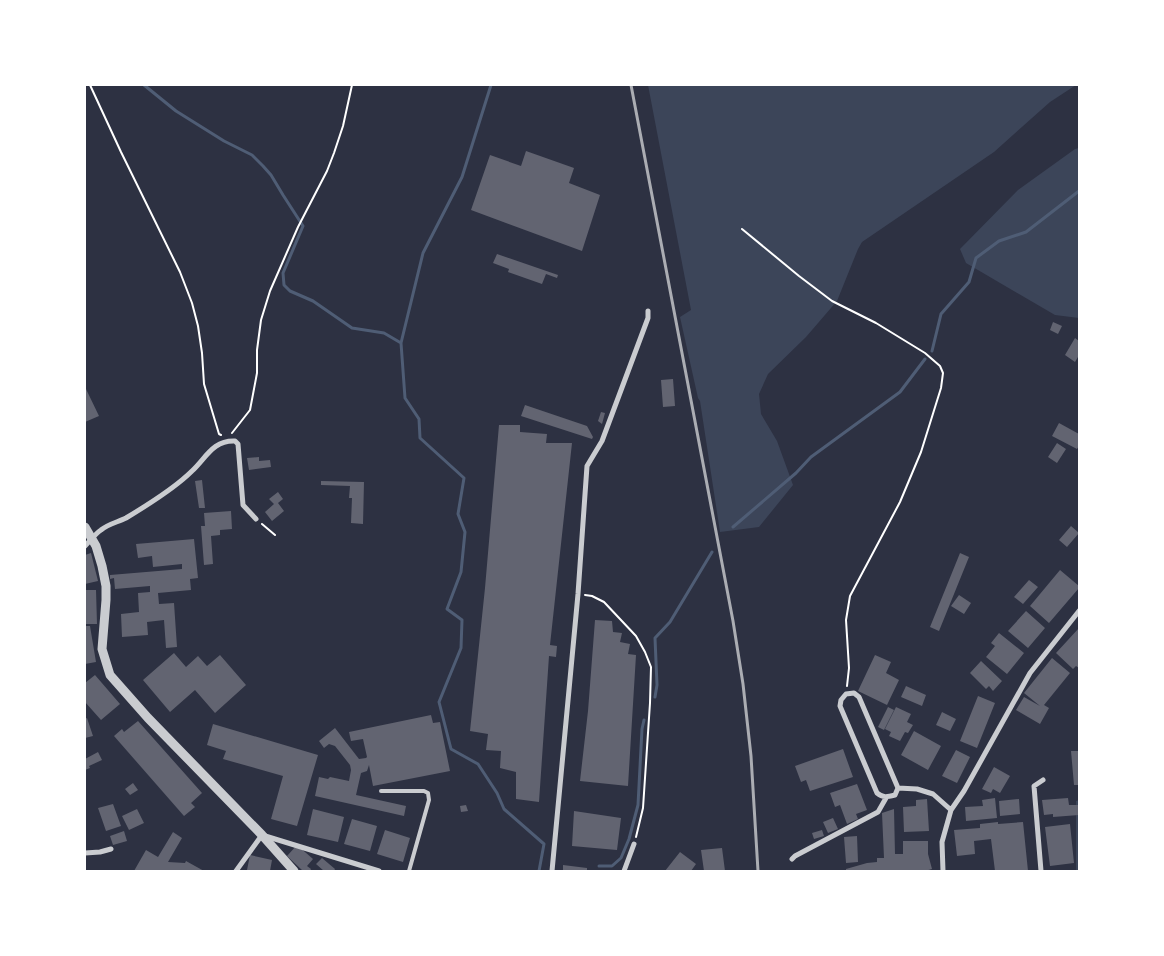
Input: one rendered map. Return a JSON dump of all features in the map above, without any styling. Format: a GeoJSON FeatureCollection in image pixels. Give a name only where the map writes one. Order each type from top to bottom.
{"type":"FeatureCollection","features":[{"type":"Feature","properties":{"kind":"street"},"geometry":{"type":"LineString","coordinates":[[552,871],[578,594],[587,466],[602,441],[648,318],[648,311]]}},
{"type":"Feature","properties":{"kind":"street"},"geometry":{"type":"LineString","coordinates":[[85,546],[102,529],[126,517],[179,482],[193,470],[204,456],[227,441],[235,441],[238,444],[243,504],[256,519]]}},
{"type":"Feature","properties":{"kind":"street"},"geometry":{"type":"LineString","coordinates":[[85,527],[96,546],[106,586],[102,649],[110,675],[148,718],[262,835],[294,871]]}},
{"type":"Feature","properties":{"kind":"street"},"geometry":{"type":"LineString","coordinates":[[943,871],[942,842],[952,810],[1030,673],[1079,611]]}},
{"type":"Feature","properties":{"kind":"street"},"geometry":{"type":"LineString","coordinates":[[854,693],[859,697],[898,788],[895,795],[886,798],[881,797],[877,793],[840,706],[841,700],[846,694],[854,693]]}},
{"type":"Feature","properties":{"kind":"street"},"geometry":{"type":"LineString","coordinates":[[1041,871],[1034,786],[1043,780]]}},
{"type":"Feature","properties":{"kind":"street"},"geometry":{"type":"LineString","coordinates":[[898,788],[917,789],[933,794],[952,810]]}},
{"type":"Feature","properties":{"kind":"street"},"geometry":{"type":"LineString","coordinates":[[792,860],[795,856],[878,812],[886,798]]}},
{"type":"Feature","properties":{"kind":"street"},"geometry":{"type":"LineString","coordinates":[[236,871],[262,835]]}},
{"type":"Feature","properties":{"kind":"street"},"geometry":{"type":"LineString","coordinates":[[262,835],[379,871]]}},
{"type":"Feature","properties":{"kind":"street"},"geometry":{"type":"LineString","coordinates":[[624,871],[634,844]]}},
{"type":"Feature","properties":{"kind":"street"},"geometry":{"type":"LineString","coordinates":[[85,853],[111,849]]}},
{"type":"Feature","properties":{"kind":"lane"},"geometry":{"type":"LineString","coordinates":[[380,791],[424,791],[428,793],[429,800],[409,871]]}},
{"type":"Feature","properties":{"kind":"path"},"geometry":{"type":"LineString","coordinates":[[90,85],[180,272],[192,303],[202,352],[204,384],[219,434],[227,441],[234,429],[250,410],[257,373],[261,320],[270,291],[298,227],[327,171],[343,126],[352,85]]}},
{"type":"Feature","properties":{"kind":"path"},"geometry":{"type":"LineString","coordinates":[[742,229],[832,301],[876,323],[925,353],[940,366],[943,373],[941,388],[921,452],[900,502],[850,596],[846,620],[849,668],[846,694]]}},
{"type":"Feature","properties":{"kind":"path"},"geometry":{"type":"LineString","coordinates":[[256,519],[275,535]]}},
{"type":"Feature","properties":{"kind":"path"},"geometry":{"type":"LineString","coordinates":[[578,594],[592,596],[604,602],[636,636],[645,652],[650,667],[650,703],[643,808],[634,844]]}},
{"type":"Feature","properties":{"kind":"shaded area"},"geometry":{"type":"Polygon","coordinates":[[[648,85],[1076,85],[1050,102],[994,152],[862,242],[837,301],[806,337],[768,374],[759,394],[761,414],[777,441],[793,485],[759,527],[720,532],[700,401],[680,317],[691,310],[648,85]]]}},
{"type":"Feature","properties":{"kind":"shaded area"},"geometry":{"type":"Polygon","coordinates":[[[1079,148],[1079,318],[1055,315],[966,263],[960,249],[1018,190],[1079,148]]]}},
{"type":"Feature","properties":{"kind":"shaded area"},"geometry":{"type":"Polygon","coordinates":[[[1079,800],[1079,871],[1076,871],[1076,801],[1079,800]]]}},
{"type":"Feature","properties":{"kind":"building"},"geometry":{"type":"Polygon","coordinates":[[[526,151],[574,168],[569,183],[600,195],[582,251],[471,210],[490,155],[521,166],[526,151]]]}},
{"type":"Feature","properties":{"kind":"building"},"geometry":{"type":"Polygon","coordinates":[[[497,254],[558,275],[557,278],[546,274],[542,284],[508,272],[509,269],[493,263],[497,254]]]}},
{"type":"Feature","properties":{"kind":"building"},"geometry":{"type":"Polygon","coordinates":[[[1053,322],[1062,326],[1058,334],[1050,330],[1053,322]]]}},
{"type":"Feature","properties":{"kind":"building"},"geometry":{"type":"Polygon","coordinates":[[[1075,338],[1079,341],[1079,357],[1075,362],[1065,355],[1075,338]]]}},
{"type":"Feature","properties":{"kind":"building"},"geometry":{"type":"Polygon","coordinates":[[[673,379],[675,406],[663,407],[661,380],[673,379]]]}},
{"type":"Feature","properties":{"kind":"building"},"geometry":{"type":"Polygon","coordinates":[[[85,390],[99,416],[85,422],[85,390]]]}},
{"type":"Feature","properties":{"kind":"building"},"geometry":{"type":"Polygon","coordinates":[[[525,405],[587,426],[593,437],[592,439],[521,416],[525,405]]]}},
{"type":"Feature","properties":{"kind":"building"},"geometry":{"type":"Polygon","coordinates":[[[601,412],[605,413],[602,424],[598,421],[601,412]]]}},
{"type":"Feature","properties":{"kind":"building"},"geometry":{"type":"Polygon","coordinates":[[[1059,423],[1079,434],[1079,446],[1077,449],[1052,436],[1059,423]]]}},
{"type":"Feature","properties":{"kind":"building"},"geometry":{"type":"Polygon","coordinates":[[[499,425],[520,425],[520,432],[547,434],[546,443],[572,443],[550,645],[557,646],[556,657],[549,656],[539,802],[516,799],[516,772],[500,768],[501,751],[486,750],[488,734],[470,731],[499,425]]]}},
{"type":"Feature","properties":{"kind":"building"},"geometry":{"type":"Polygon","coordinates":[[[1057,443],[1066,449],[1057,463],[1048,457],[1057,443]]]}},
{"type":"Feature","properties":{"kind":"building"},"geometry":{"type":"Polygon","coordinates":[[[259,457],[259,461],[270,460],[271,467],[249,470],[247,458],[259,457]]]}},
{"type":"Feature","properties":{"kind":"building"},"geometry":{"type":"Polygon","coordinates":[[[202,480],[205,508],[199,508],[195,481],[202,480]]]}},
{"type":"Feature","properties":{"kind":"building"},"geometry":{"type":"Polygon","coordinates":[[[321,481],[364,482],[363,524],[351,523],[352,498],[349,498],[350,486],[321,485],[321,481]]]}},
{"type":"Feature","properties":{"kind":"building"},"geometry":{"type":"Polygon","coordinates":[[[278,492],[283,499],[278,503],[284,511],[272,521],[265,512],[274,504],[269,499],[278,492]]]}},
{"type":"Feature","properties":{"kind":"building"},"geometry":{"type":"Polygon","coordinates":[[[231,511],[232,529],[220,530],[220,535],[211,536],[213,564],[204,565],[201,526],[205,526],[204,513],[231,511]]]}},
{"type":"Feature","properties":{"kind":"building"},"geometry":{"type":"Polygon","coordinates":[[[1071,526],[1079,533],[1067,547],[1059,540],[1071,526]]]}},
{"type":"Feature","properties":{"kind":"building"},"geometry":{"type":"Polygon","coordinates":[[[194,539],[198,578],[190,579],[191,590],[158,593],[159,604],[174,603],[177,647],[166,648],[164,620],[147,622],[148,635],[122,637],[121,614],[139,612],[138,593],[150,592],[150,586],[115,589],[114,578],[110,579],[110,575],[182,569],[182,564],[153,567],[152,556],[138,558],[136,544],[194,539]]]}},
{"type":"Feature","properties":{"kind":"building"},"geometry":{"type":"Polygon","coordinates":[[[91,553],[98,581],[85,584],[85,555],[91,553]]]}},
{"type":"Feature","properties":{"kind":"building"},"geometry":{"type":"Polygon","coordinates":[[[960,553],[969,557],[939,631],[930,627],[960,553]]]}},
{"type":"Feature","properties":{"kind":"building"},"geometry":{"type":"Polygon","coordinates":[[[1060,570],[1079,588],[1049,623],[1030,606],[1060,570]]]}},
{"type":"Feature","properties":{"kind":"building"},"geometry":{"type":"Polygon","coordinates":[[[1029,580],[1038,587],[1023,604],[1014,597],[1029,580]]]}},
{"type":"Feature","properties":{"kind":"building"},"geometry":{"type":"Polygon","coordinates":[[[85,590],[96,590],[97,624],[85,624],[85,590]]]}},
{"type":"Feature","properties":{"kind":"building"},"geometry":{"type":"Polygon","coordinates":[[[959,595],[971,603],[964,614],[951,606],[959,595]]]}},
{"type":"Feature","properties":{"kind":"building"},"geometry":{"type":"Polygon","coordinates":[[[1026,611],[1045,628],[1028,648],[1008,631],[1026,611]]]}},
{"type":"Feature","properties":{"kind":"building"},"geometry":{"type":"Polygon","coordinates":[[[595,620],[612,621],[613,632],[622,633],[620,642],[630,644],[628,654],[636,655],[628,786],[580,781],[595,620]]]}},
{"type":"Feature","properties":{"kind":"building"},"geometry":{"type":"Polygon","coordinates":[[[85,626],[90,626],[96,662],[85,664],[85,626]]]}},
{"type":"Feature","properties":{"kind":"building"},"geometry":{"type":"Polygon","coordinates":[[[1079,628],[1079,668],[1076,666],[1073,669],[1056,653],[1079,628]]]}},
{"type":"Feature","properties":{"kind":"building"},"geometry":{"type":"Polygon","coordinates":[[[999,633],[1024,653],[1007,674],[986,657],[995,646],[991,643],[999,633]]]}},
{"type":"Feature","properties":{"kind":"building"},"geometry":{"type":"Polygon","coordinates":[[[174,653],[186,667],[198,656],[207,666],[220,655],[246,685],[215,713],[195,690],[170,712],[143,680],[174,653]]]}},
{"type":"Feature","properties":{"kind":"building"},"geometry":{"type":"Polygon","coordinates":[[[875,655],[891,662],[886,673],[899,680],[887,705],[858,691],[875,655]]]}},
{"type":"Feature","properties":{"kind":"building"},"geometry":{"type":"Polygon","coordinates":[[[1052,658],[1070,673],[1044,705],[1049,708],[1040,724],[1016,710],[1024,697],[1040,706],[1024,693],[1052,658]]]}},
{"type":"Feature","properties":{"kind":"building"},"geometry":{"type":"Polygon","coordinates":[[[981,661],[1002,681],[993,691],[989,686],[986,689],[970,673],[981,661]]]}},
{"type":"Feature","properties":{"kind":"building"},"geometry":{"type":"Polygon","coordinates":[[[95,675],[120,704],[101,720],[85,702],[85,683],[95,675]]]}},
{"type":"Feature","properties":{"kind":"building"},"geometry":{"type":"Polygon","coordinates":[[[906,686],[926,695],[922,706],[901,697],[906,686]]]}},
{"type":"Feature","properties":{"kind":"building"},"geometry":{"type":"Polygon","coordinates":[[[978,696],[995,703],[977,748],[960,741],[978,696]]]}},
{"type":"Feature","properties":{"kind":"building"},"geometry":{"type":"Polygon","coordinates":[[[888,707],[894,710],[884,730],[878,727],[888,707]]]}},
{"type":"Feature","properties":{"kind":"building"},"geometry":{"type":"Polygon","coordinates":[[[896,707],[911,714],[907,722],[913,725],[908,733],[905,732],[900,741],[889,736],[891,732],[885,729],[896,707]]]}},
{"type":"Feature","properties":{"kind":"building"},"geometry":{"type":"Polygon","coordinates":[[[942,712],[956,719],[950,731],[936,725],[942,712]]]}},
{"type":"Feature","properties":{"kind":"building"},"geometry":{"type":"Polygon","coordinates":[[[431,715],[433,723],[440,722],[450,771],[373,786],[369,765],[367,771],[361,773],[356,795],[406,806],[404,816],[315,796],[319,777],[349,781],[350,765],[335,746],[329,744],[324,748],[319,741],[335,728],[359,759],[367,757],[363,739],[351,741],[349,732],[431,715]]]}},
{"type":"Feature","properties":{"kind":"building"},"geometry":{"type":"Polygon","coordinates":[[[87,718],[93,736],[85,738],[85,719],[87,718]]]}},
{"type":"Feature","properties":{"kind":"building"},"geometry":{"type":"Polygon","coordinates":[[[138,721],[202,793],[191,803],[195,807],[184,816],[114,736],[122,729],[124,732],[138,721]]]}},
{"type":"Feature","properties":{"kind":"building"},"geometry":{"type":"Polygon","coordinates":[[[213,724],[318,755],[297,826],[271,819],[283,776],[223,759],[226,751],[207,745],[213,724]]]}},
{"type":"Feature","properties":{"kind":"building"},"geometry":{"type":"Polygon","coordinates":[[[914,731],[941,746],[928,770],[901,755],[914,731]]]}},
{"type":"Feature","properties":{"kind":"building"},"geometry":{"type":"Polygon","coordinates":[[[843,749],[853,777],[810,791],[806,780],[801,782],[795,766],[843,749]]]}},
{"type":"Feature","properties":{"kind":"building"},"geometry":{"type":"Polygon","coordinates":[[[956,750],[970,757],[957,783],[942,776],[956,750]]]}},
{"type":"Feature","properties":{"kind":"building"},"geometry":{"type":"Polygon","coordinates":[[[1071,751],[1079,751],[1079,785],[1074,785],[1071,751]]]}},
{"type":"Feature","properties":{"kind":"building"},"geometry":{"type":"Polygon","coordinates":[[[98,752],[102,760],[85,770],[85,759],[98,752]]]}},
{"type":"Feature","properties":{"kind":"building"},"geometry":{"type":"Polygon","coordinates":[[[994,767],[1010,776],[1000,793],[993,789],[991,793],[982,789],[994,767]]]}},
{"type":"Feature","properties":{"kind":"building"},"geometry":{"type":"Polygon","coordinates":[[[133,783],[138,790],[130,795],[125,789],[133,783]]]}},
{"type":"Feature","properties":{"kind":"building"},"geometry":{"type":"Polygon","coordinates":[[[857,784],[867,810],[856,814],[858,819],[847,824],[840,805],[835,807],[830,793],[857,784]]]}},
{"type":"Feature","properties":{"kind":"building"},"geometry":{"type":"Polygon","coordinates":[[[995,798],[997,818],[966,821],[965,807],[983,806],[982,800],[995,798]]]}},
{"type":"Feature","properties":{"kind":"building"},"geometry":{"type":"Polygon","coordinates":[[[1068,798],[1069,805],[1078,805],[1079,815],[1053,817],[1053,814],[1044,815],[1042,800],[1068,798]]]}},
{"type":"Feature","properties":{"kind":"building"},"geometry":{"type":"Polygon","coordinates":[[[927,799],[929,831],[904,832],[903,807],[916,806],[916,800],[927,799]]]}},
{"type":"Feature","properties":{"kind":"building"},"geometry":{"type":"Polygon","coordinates":[[[1019,799],[1020,814],[1000,816],[999,801],[1019,799]]]}},
{"type":"Feature","properties":{"kind":"building"},"geometry":{"type":"Polygon","coordinates":[[[113,804],[121,826],[106,831],[98,808],[113,804]]]}},
{"type":"Feature","properties":{"kind":"building"},"geometry":{"type":"Polygon","coordinates":[[[466,805],[468,811],[461,812],[460,806],[466,805]]]}},
{"type":"Feature","properties":{"kind":"building"},"geometry":{"type":"Polygon","coordinates":[[[137,809],[144,823],[129,830],[122,816],[137,809]]]}},
{"type":"Feature","properties":{"kind":"building"},"geometry":{"type":"Polygon","coordinates":[[[313,809],[344,817],[338,842],[307,835],[313,809]]]}},
{"type":"Feature","properties":{"kind":"building"},"geometry":{"type":"Polygon","coordinates":[[[894,809],[895,854],[903,854],[903,841],[928,841],[928,854],[932,869],[925,871],[846,871],[846,869],[877,862],[877,858],[884,858],[882,813],[894,809]]]}},
{"type":"Feature","properties":{"kind":"building"},"geometry":{"type":"Polygon","coordinates":[[[574,811],[621,818],[617,850],[572,846],[574,811]]]}},
{"type":"Feature","properties":{"kind":"building"},"geometry":{"type":"Polygon","coordinates":[[[833,818],[838,829],[828,833],[823,822],[833,818]]]}},
{"type":"Feature","properties":{"kind":"building"},"geometry":{"type":"Polygon","coordinates":[[[352,819],[377,826],[370,851],[344,844],[352,819]]]}},
{"type":"Feature","properties":{"kind":"building"},"geometry":{"type":"Polygon","coordinates":[[[998,822],[998,824],[1023,822],[1028,871],[995,871],[991,839],[974,841],[975,854],[957,856],[954,830],[980,828],[980,824],[998,822]]]}},
{"type":"Feature","properties":{"kind":"building"},"geometry":{"type":"Polygon","coordinates":[[[1070,824],[1074,863],[1050,866],[1045,827],[1070,824]]]}},
{"type":"Feature","properties":{"kind":"building"},"geometry":{"type":"Polygon","coordinates":[[[385,830],[410,838],[403,862],[377,854],[385,830]]]}},
{"type":"Feature","properties":{"kind":"building"},"geometry":{"type":"Polygon","coordinates":[[[822,830],[824,836],[814,839],[812,833],[822,830]]]}},
{"type":"Feature","properties":{"kind":"building"},"geometry":{"type":"Polygon","coordinates":[[[124,831],[127,841],[113,845],[110,836],[124,831]]]}},
{"type":"Feature","properties":{"kind":"building"},"geometry":{"type":"Polygon","coordinates":[[[173,832],[182,838],[168,862],[185,863],[186,861],[204,871],[134,871],[146,850],[158,857],[173,832]]]}},
{"type":"Feature","properties":{"kind":"building"},"geometry":{"type":"Polygon","coordinates":[[[857,836],[858,862],[846,863],[844,837],[857,836]]]}},
{"type":"Feature","properties":{"kind":"building"},"geometry":{"type":"Polygon","coordinates":[[[297,845],[313,859],[307,866],[311,869],[310,871],[303,871],[287,856],[297,845]]]}},
{"type":"Feature","properties":{"kind":"building"},"geometry":{"type":"Polygon","coordinates":[[[722,848],[725,871],[704,871],[701,850],[722,848]]]}},
{"type":"Feature","properties":{"kind":"building"},"geometry":{"type":"Polygon","coordinates":[[[680,852],[696,864],[691,871],[665,871],[680,852]]]}},
{"type":"Feature","properties":{"kind":"building"},"geometry":{"type":"Polygon","coordinates":[[[250,855],[272,860],[270,871],[247,870],[250,855]]]}},
{"type":"Feature","properties":{"kind":"building"},"geometry":{"type":"Polygon","coordinates":[[[322,858],[335,869],[334,871],[324,871],[316,864],[322,858]]]}},
{"type":"Feature","properties":{"kind":"building"},"geometry":{"type":"Polygon","coordinates":[[[563,865],[587,868],[587,871],[563,871],[563,865]]]}},
{"type":"Feature","properties":{"kind":"waterway"},"geometry":{"type":"LineString","coordinates":[[144,85],[176,111],[224,141],[252,155],[271,175],[303,226],[283,273],[284,285],[290,291],[313,301],[352,328],[384,333],[401,343]]}},
{"type":"Feature","properties":{"kind":"waterway"},"geometry":{"type":"LineString","coordinates":[[491,85],[462,177],[423,253],[401,343],[405,398],[419,419],[420,438],[464,478],[458,514],[465,532],[461,572],[447,609],[462,620],[461,648],[439,702],[451,749],[478,764],[497,793],[504,809],[544,844],[539,871]]}},
{"type":"Feature","properties":{"kind":"waterway"},"geometry":{"type":"LineString","coordinates":[[932,351],[941,314],[969,282],[976,258],[999,241],[1026,232],[1079,191]]}},
{"type":"Feature","properties":{"kind":"waterway"},"geometry":{"type":"LineString","coordinates":[[733,527],[796,473],[811,457],[900,392],[925,359]]}},
{"type":"Feature","properties":{"kind":"waterway"},"geometry":{"type":"LineString","coordinates":[[655,697],[657,685],[655,638],[670,622],[712,552]]}},
{"type":"Feature","properties":{"kind":"waterway"},"geometry":{"type":"LineString","coordinates":[[599,866],[612,866],[621,858],[629,839],[638,805],[644,720]]}},
{"type":"Feature","properties":{"kind":"railway"},"geometry":{"type":"LineString","coordinates":[[631,85],[733,621],[743,684],[751,756],[758,871]]}}]}
